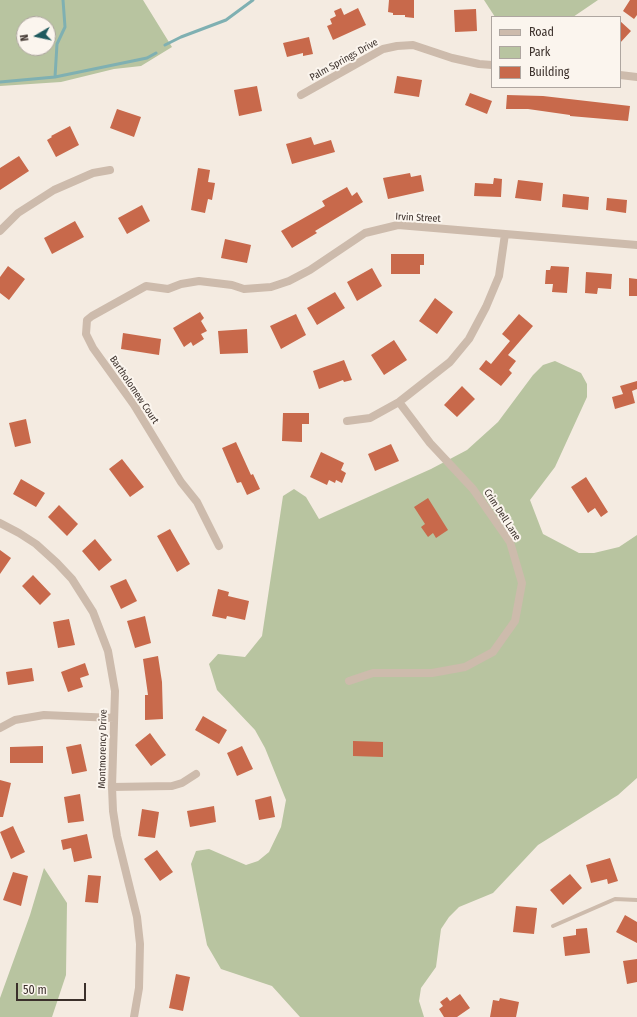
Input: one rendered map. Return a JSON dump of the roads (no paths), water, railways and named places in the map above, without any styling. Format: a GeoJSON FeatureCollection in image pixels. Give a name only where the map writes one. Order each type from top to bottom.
{"type":"FeatureCollection","features":[{"type":"Feature","properties":{"kind":"street","name":"Palm Springs Drive"},"geometry":{"type":"LineString","coordinates":[[301,95],[383,49],[397,46],[413,45],[459,59],[479,64],[491,65]]}},
{"type":"Feature","properties":{"kind":"street"},"geometry":{"type":"LineString","coordinates":[[621,75],[637,77]]}},
{"type":"Feature","properties":{"kind":"street"},"geometry":{"type":"LineString","coordinates":[[0,231],[18,213],[54,190],[93,173],[110,170]]}},
{"type":"Feature","properties":{"kind":"street","name":"Irvin Street"},"geometry":{"type":"LineString","coordinates":[[168,289],[181,284],[198,281],[244,289],[271,287],[289,281],[310,270],[365,233],[398,225],[637,245]]}},
{"type":"Feature","properties":{"kind":"street"},"geometry":{"type":"LineString","coordinates":[[347,421],[370,418],[399,402],[450,362],[469,340],[486,307],[499,276],[505,234]]}},
{"type":"Feature","properties":{"kind":"street","name":"Bartholomew Court"},"geometry":{"type":"LineString","coordinates":[[168,289],[146,286],[87,320],[86,334],[93,348],[134,405],[181,482],[197,502],[219,546]]}},
{"type":"Feature","properties":{"kind":"street","name":"Crim Dell Lane"},"geometry":{"type":"LineString","coordinates":[[349,681],[373,673],[432,673],[465,667],[493,652],[515,621],[522,583],[510,542],[473,489],[430,443],[399,402]]}},
{"type":"Feature","properties":{"kind":"street","name":"Montmorency Drive"},"geometry":{"type":"LineString","coordinates":[[0,523],[36,544],[72,579],[86,600],[102,630],[108,651],[114,691],[112,787],[117,836],[136,911],[140,944],[139,988],[134,1017]]}},
{"type":"Feature","properties":{"kind":"street"},"geometry":{"type":"LineString","coordinates":[[0,728],[15,720],[44,715],[114,718]]}},
{"type":"Feature","properties":{"kind":"street"},"geometry":{"type":"LineString","coordinates":[[112,787],[172,786],[182,783],[196,774]]}},
{"type":"Feature","properties":{"kind":"lane"},"geometry":{"type":"LineString","coordinates":[[553,926],[615,899],[637,900]]}},
{"type":"Feature","properties":{"kind":"waterway"},"geometry":{"type":"LineString","coordinates":[[55,77],[57,44],[65,27],[63,0]]}},
{"type":"Feature","properties":{"kind":"waterway"},"geometry":{"type":"LineString","coordinates":[[165,45],[181,37],[226,20],[253,0]]}},
{"type":"Feature","properties":{"kind":"waterway"},"geometry":{"type":"LineString","coordinates":[[0,82],[55,77],[147,58],[156,53]]}}]}
